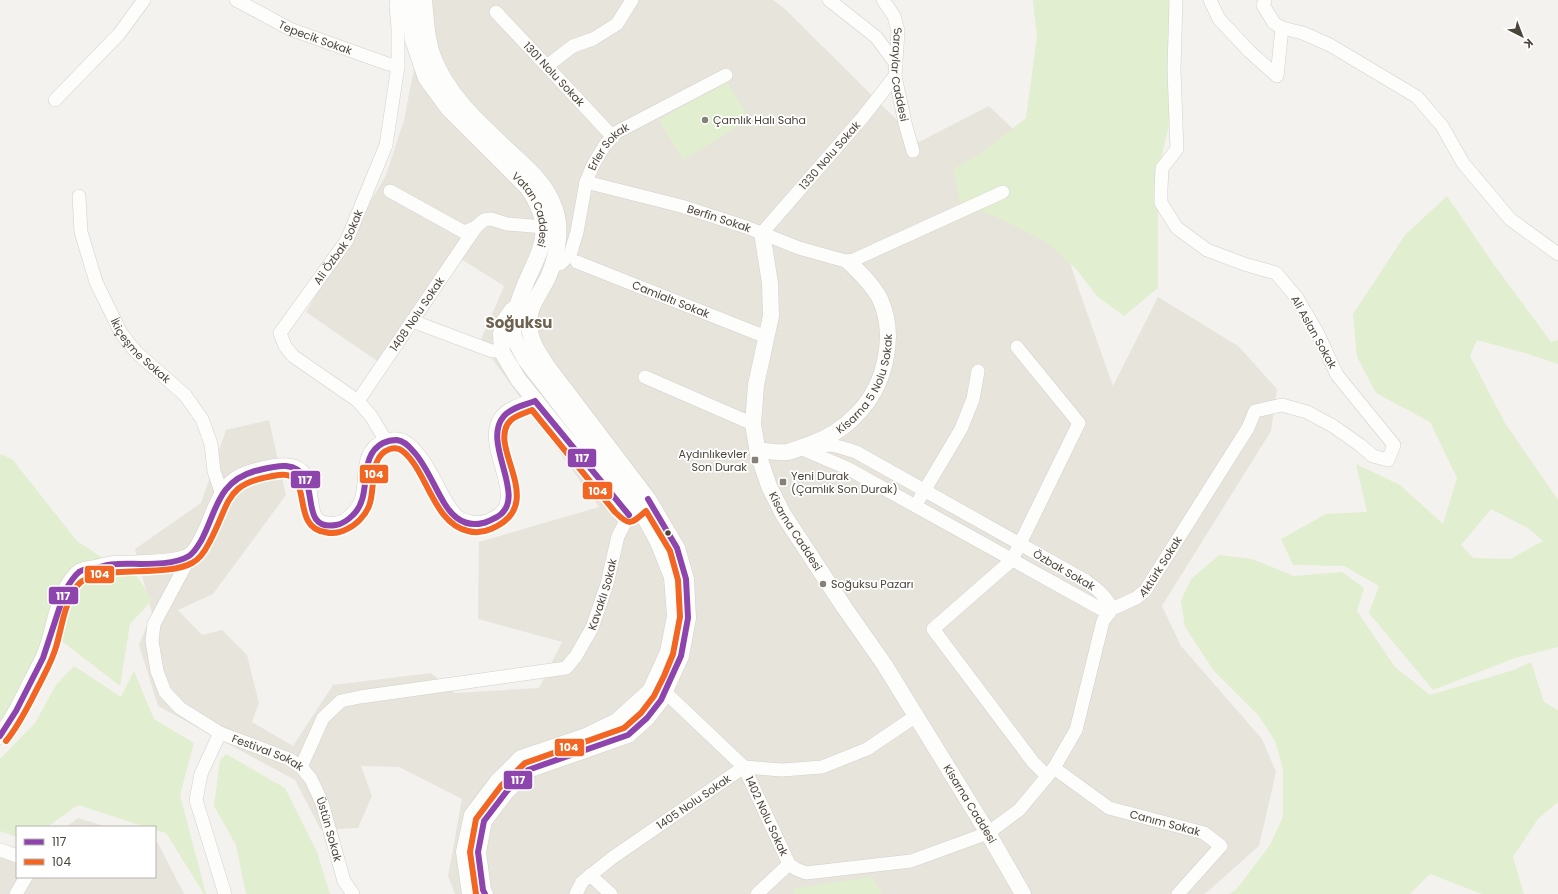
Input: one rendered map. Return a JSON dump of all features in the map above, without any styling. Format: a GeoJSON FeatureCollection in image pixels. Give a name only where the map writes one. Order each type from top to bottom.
{"type":"FeatureCollection","features":[{"type":"Feature","properties":{"kind":"street"},"geometry":{"type":"LineString","coordinates":[[55,100],[119,34],[144,0]]}},
{"type":"Feature","properties":{"kind":"street","name":"Tepecik Sokak"},"geometry":{"type":"LineString","coordinates":[[236,0],[290,29],[388,64],[398,66]]}},
{"type":"Feature","properties":{"kind":"street","name":"Ali Özbak Sokak"},"geometry":{"type":"LineString","coordinates":[[386,441],[371,416],[358,401],[293,356],[285,346],[280,333],[347,240],[386,145],[398,66],[397,0]]}},
{"type":"Feature","properties":{"kind":"street","name":"Vatan Caddesi"},"geometry":{"type":"LineString","coordinates":[[409,0],[413,40],[426,78],[448,108],[527,187],[536,199],[542,213],[544,235],[539,255],[519,299],[514,318],[514,336],[525,359],[639,507],[677,548],[686,579],[688,618],[681,656],[665,692],[647,718],[628,735],[528,770],[507,791],[484,821],[478,852],[485,894]]}},
{"type":"Feature","properties":{"kind":"street","name":"Vatan Caddesi"},"geometry":{"type":"LineString","coordinates":[[424,0],[428,37],[432,54],[447,84],[474,118],[540,180],[551,198],[556,212],[558,229],[555,254],[549,275],[530,313],[529,326],[532,339],[547,366],[639,507],[658,542],[672,577],[674,616],[668,652],[650,691],[617,721],[586,736],[521,758],[497,782],[472,815],[464,852],[470,894]]}},
{"type":"Feature","properties":{"kind":"street"},"geometry":{"type":"LineString","coordinates":[[546,66],[573,46],[593,39],[617,24],[632,0]]}},
{"type":"Feature","properties":{"kind":"street"},"geometry":{"type":"LineString","coordinates":[[829,0],[876,37],[896,70]]}},
{"type":"Feature","properties":{"kind":"street","name":"Saraylar Caddesi"},"geometry":{"type":"LineString","coordinates":[[883,0],[894,16],[898,31],[896,70],[905,123],[913,151]]}},
{"type":"Feature","properties":{"kind":"street","name":"Ali Aslan Sokak"},"geometry":{"type":"LineString","coordinates":[[1176,0],[1174,70],[1177,149],[1162,168],[1161,203],[1177,228],[1207,250],[1244,264],[1276,273],[1297,298],[1317,332],[1338,374],[1394,445],[1388,460]]}},
{"type":"Feature","properties":{"kind":"street"},"geometry":{"type":"LineString","coordinates":[[1210,0],[1219,19],[1250,52],[1277,76],[1282,28]]}},
{"type":"Feature","properties":{"kind":"street"},"geometry":{"type":"LineString","coordinates":[[1265,0],[1263,5],[1274,23],[1282,28],[1303,34],[1330,45],[1416,97],[1442,126],[1463,163],[1510,219],[1558,254]]}},
{"type":"Feature","properties":{"kind":"street","name":"1301 Nolu Sokak"},"geometry":{"type":"LineString","coordinates":[[496,12],[613,137]]}},
{"type":"Feature","properties":{"kind":"street","name":"1330 Nolu Sokak"},"geometry":{"type":"LineString","coordinates":[[762,233],[863,117],[896,70]]}},
{"type":"Feature","properties":{"kind":"street","name":"Erler Sokak"},"geometry":{"type":"LineString","coordinates":[[552,264],[560,264],[570,255],[578,232],[586,182],[593,165],[605,145],[617,132],[726,75]]}},
{"type":"Feature","properties":{"kind":"street","name":"Berfin Sokak"},"geometry":{"type":"LineString","coordinates":[[586,182],[681,206],[746,227],[799,248],[849,262]]}},
{"type":"Feature","properties":{"kind":"street"},"geometry":{"type":"LineString","coordinates":[[390,191],[464,232],[484,220],[491,219],[507,224],[544,227],[552,264]]}},
{"type":"Feature","properties":{"kind":"street"},"geometry":{"type":"LineString","coordinates":[[849,262],[1002,192]]}},
{"type":"Feature","properties":{"kind":"street","name":"İkiçeşme Sokak"},"geometry":{"type":"LineString","coordinates":[[79,196],[81,232],[96,282],[121,333],[136,352],[185,395],[202,419],[211,444],[214,471],[222,495]]}},
{"type":"Feature","properties":{"kind":"street","name":"1408 Nolu Sokak"},"geometry":{"type":"LineString","coordinates":[[358,401],[476,226]]}},
{"type":"Feature","properties":{"kind":"street","name":"Kisarna Caddesi"},"geometry":{"type":"LineString","coordinates":[[762,233],[766,252],[771,316],[756,385],[753,424],[757,450],[769,486],[783,514],[844,607],[884,664],[988,833],[1023,894]]}},
{"type":"Feature","properties":{"kind":"street","name":"Camialtı Sokak"},"geometry":{"type":"LineString","coordinates":[[576,262],[766,337]]}},
{"type":"Feature","properties":{"kind":"street","name":"Kisarna 5 Nolu Sokak"},"geometry":{"type":"LineString","coordinates":[[757,450],[789,452],[819,441],[840,429],[857,414],[871,396],[880,376],[888,346],[885,314],[880,299],[862,275],[849,262]]}},
{"type":"Feature","properties":{"kind":"street"},"geometry":{"type":"LineString","coordinates":[[519,299],[505,320],[502,334],[502,352],[518,379],[620,508],[639,507]]}},
{"type":"Feature","properties":{"kind":"street"},"geometry":{"type":"LineString","coordinates":[[412,321],[492,351],[502,348]]}},
{"type":"Feature","properties":{"kind":"street"},"geometry":{"type":"LineString","coordinates":[[1018,347],[1079,423],[1012,560],[933,629],[1033,762],[1050,772]]}},
{"type":"Feature","properties":{"kind":"street"},"geometry":{"type":"LineString","coordinates":[[915,506],[960,429],[973,399],[978,371]]}},
{"type":"Feature","properties":{"kind":"street"},"geometry":{"type":"LineString","coordinates":[[645,377],[753,424]]}},
{"type":"Feature","properties":{"kind":"street"},"geometry":{"type":"LineString","coordinates":[[0,736],[11,723],[45,654],[65,589],[80,571],[112,564],[172,561],[191,555],[205,534],[222,495],[229,486],[237,478],[265,469],[289,465],[300,471],[307,481],[314,517],[320,523],[332,525],[343,523],[354,514],[362,504],[365,490],[366,468],[370,454],[377,446],[386,441],[401,441],[409,446],[418,457],[450,510],[457,518],[465,522],[476,524],[487,523],[497,518],[505,510],[509,501],[508,479],[496,438],[498,428],[502,418],[508,412],[535,401]]}},
{"type":"Feature","properties":{"kind":"street","name":"Aktürk Sokak"},"geometry":{"type":"LineString","coordinates":[[1112,609],[1136,598],[1145,591],[1248,428],[1255,411],[1282,406],[1307,412],[1333,426],[1373,456],[1388,460]]}},
{"type":"Feature","properties":{"kind":"street","name":"Özbak Sokak"},"geometry":{"type":"LineString","coordinates":[[831,445],[856,452],[1086,581],[1101,592],[1112,609],[1101,609],[847,468],[800,448],[831,445]]}},
{"type":"Feature","properties":{"kind":"street","name":"Kavaklı Sokak"},"geometry":{"type":"LineString","coordinates":[[566,668],[576,656],[592,628],[607,584],[618,536],[639,507]]}},
{"type":"Feature","properties":{"kind":"street","name":"Festival Sokak"},"geometry":{"type":"LineString","coordinates":[[191,555],[154,624],[152,641],[157,671],[165,692],[180,708],[220,733],[289,759],[301,766],[323,718],[342,701],[360,697],[566,668]]}},
{"type":"Feature","properties":{"kind":"street"},"geometry":{"type":"LineString","coordinates":[[988,833],[1019,810],[1050,772],[1076,730],[1102,621],[1112,609]]}},
{"type":"Feature","properties":{"kind":"street","name":"1402 Nolu Sokak"},"geometry":{"type":"LineString","coordinates":[[665,692],[744,767],[789,864],[796,869],[806,872],[911,861],[988,833]]}},
{"type":"Feature","properties":{"kind":"street"},"geometry":{"type":"LineString","coordinates":[[744,767],[782,770],[822,767],[868,750],[916,716]]}},
{"type":"Feature","properties":{"kind":"street"},"geometry":{"type":"LineString","coordinates":[[220,733],[201,774],[196,800],[225,894]]}},
{"type":"Feature","properties":{"kind":"street","name":"Üstün Sokak"},"geometry":{"type":"LineString","coordinates":[[301,766],[311,779],[322,803],[344,881],[353,894]]}},
{"type":"Feature","properties":{"kind":"street","name":"1405 Nolu Sokak"},"geometry":{"type":"LineString","coordinates":[[576,894],[582,882],[612,858],[744,767]]}},
{"type":"Feature","properties":{"kind":"street","name":"Canım Sokak"},"geometry":{"type":"LineString","coordinates":[[1050,772],[1109,808],[1204,833],[1221,846],[1178,894]]}},
{"type":"Feature","properties":{"kind":"street"},"geometry":{"type":"LineString","coordinates":[[0,850],[16,856]]}},
{"type":"Feature","properties":{"kind":"street"},"geometry":{"type":"LineString","coordinates":[[757,894],[789,864]]}},
{"type":"Feature","properties":{"kind":"street"},"geometry":{"type":"LineString","coordinates":[[590,875],[611,894]]}},
{"type":"Feature","properties":{"kind":"street"},"geometry":{"type":"LineString","coordinates":[[16,894],[25,878]]}},
{"type":"Feature","properties":{"kind":"shaded area"},"geometry":{"type":"Polygon","coordinates":[[[430,0],[773,0],[785,9],[919,142],[989,106],[1033,148],[1078,287],[1113,386],[1158,297],[1238,346],[1277,389],[1271,431],[1162,606],[1181,646],[1262,739],[1276,772],[1259,846],[1205,894],[455,894],[448,876],[462,799],[399,767],[361,766],[372,796],[358,828],[321,830],[295,780],[158,706],[139,645],[152,613],[135,549],[201,503],[226,430],[269,420],[286,495],[213,594],[178,610],[202,635],[222,630],[247,655],[259,703],[252,722],[293,746],[333,685],[431,673],[455,693],[539,688],[562,642],[478,619],[479,542],[599,507],[480,342],[504,286],[458,257],[380,363],[306,312],[386,175],[404,120],[430,0]]]}},
{"type":"Feature","properties":{"kind":"shaded area"},"geometry":{"type":"Polygon","coordinates":[[[78,818],[104,826],[67,826],[78,818]]]}},
{"type":"Feature","properties":{"kind":"shaded area"},"geometry":{"type":"Polygon","coordinates":[[[156,842],[158,843],[184,894],[0,894],[0,843],[16,848],[16,878],[156,878],[156,842]]]}},
{"type":"Feature","properties":{"kind":"green space"},"geometry":{"type":"Polygon","coordinates":[[[1033,0],[1179,0],[1175,99],[1158,172],[1158,288],[1124,316],[1097,296],[1076,269],[1046,242],[1005,221],[960,202],[953,169],[979,155],[1026,118],[1037,36],[1033,0]]]}},
{"type":"Feature","properties":{"kind":"green space","name":"Çamlık Halı Saha"},"geometry":{"type":"Polygon","coordinates":[[[726,80],[750,119],[683,160],[659,120],[726,80]]]}},
{"type":"Feature","properties":{"kind":"green space"},"geometry":{"type":"Polygon","coordinates":[[[1447,196],[1492,262],[1551,342],[1558,340],[1558,364],[1477,340],[1470,356],[1505,423],[1558,500],[1558,647],[1515,658],[1433,690],[1369,613],[1379,586],[1344,566],[1293,565],[1281,539],[1326,514],[1367,512],[1356,464],[1400,485],[1443,524],[1457,478],[1430,422],[1376,393],[1357,357],[1353,314],[1405,235],[1447,196]],[[1491,509],[1461,545],[1473,558],[1510,559],[1543,541],[1528,528],[1491,509]]]}},
{"type":"Feature","properties":{"kind":"green space"},"geometry":{"type":"Polygon","coordinates":[[[0,454],[12,459],[77,541],[112,564],[135,573],[152,600],[130,624],[120,686],[63,642],[45,654],[0,736],[0,454]]]}},
{"type":"Feature","properties":{"kind":"green space"},"geometry":{"type":"Polygon","coordinates":[[[1219,555],[1252,559],[1294,576],[1342,572],[1364,588],[1357,611],[1395,667],[1430,695],[1514,670],[1531,662],[1544,702],[1558,710],[1558,802],[1538,819],[1513,857],[1524,894],[1482,894],[1430,874],[1410,894],[1229,894],[1236,890],[1270,845],[1283,817],[1283,769],[1275,741],[1259,716],[1214,671],[1185,627],[1181,601],[1191,579],[1219,555]]]}},
{"type":"Feature","properties":{"kind":"green space"},"geometry":{"type":"Polygon","coordinates":[[[74,666],[121,697],[134,671],[154,719],[194,743],[180,795],[206,894],[204,894],[166,833],[156,830],[156,826],[143,826],[78,805],[48,826],[16,826],[16,837],[0,831],[0,759],[35,723],[56,685],[74,666]]]}},
{"type":"Feature","properties":{"kind":"green space"},"geometry":{"type":"Polygon","coordinates":[[[226,754],[285,788],[317,852],[330,894],[246,894],[236,845],[214,806],[220,760],[226,754]]]}},
{"type":"Feature","properties":{"kind":"green space"},"geometry":{"type":"Polygon","coordinates":[[[872,877],[882,894],[795,894],[791,889],[872,877]]]}},
{"type":"Feature","properties":{"kind":"transit line","name":"117"},"geometry":{"type":"LineString","coordinates":[[535,401],[629,515]]}},
{"type":"Feature","properties":{"kind":"transit line","name":"117"},"geometry":{"type":"LineString","coordinates":[[0,736],[16,711],[43,658],[65,591],[73,578],[79,572],[114,564],[154,564],[173,562],[189,556],[201,541],[225,490],[242,476],[255,471],[274,467],[286,466],[298,470],[305,478],[312,510],[316,519],[323,525],[341,524],[351,517],[359,507],[363,497],[367,467],[370,457],[375,449],[383,443],[393,440],[402,441],[419,458],[445,505],[457,518],[470,524],[487,522],[497,517],[506,508],[509,497],[497,440],[498,427],[507,413],[515,408],[535,401]]}},
{"type":"Feature","properties":{"kind":"transit line","name":"104"},"geometry":{"type":"LineString","coordinates":[[6,741],[24,714],[50,662],[56,647],[69,600],[77,586],[86,579],[114,572],[179,568],[192,563],[200,557],[206,549],[226,505],[232,496],[238,489],[261,478],[279,475],[290,476],[296,481],[300,490],[304,510],[308,520],[314,528],[330,533],[344,530],[357,523],[363,517],[371,499],[374,474],[378,458],[383,453],[393,448],[401,450],[411,459],[435,502],[449,521],[468,531],[477,532],[491,529],[508,518],[516,505],[517,490],[505,444],[505,431],[511,420],[518,415],[532,410],[620,517],[627,522],[630,522],[637,519],[646,511],[670,551],[678,580],[680,617],[673,654],[654,696],[641,713],[624,728],[525,763],[501,786],[476,819],[470,852],[476,894]]}},
{"type":"Feature","properties":{"kind":"transit line","name":"117"},"geometry":{"type":"LineString","coordinates":[[485,894],[483,890],[478,852],[484,821],[507,791],[528,770],[628,735],[647,718],[661,700],[681,656],[688,618],[686,579],[677,548],[648,499]]}},
{"type":"Feature","properties":{"kind":"place","name":"Çamlık Halı Saha"},"geometry":{"type":"Point","coordinates":[705,120]}},
{"type":"Feature","properties":{"kind":"place","name":"Aydınlıkevler Son Durak"},"geometry":{"type":"Point","coordinates":[755,460]}},
{"type":"Feature","properties":{"kind":"place","name":"Yeni Durak (Çamlık Son Durak)"},"geometry":{"type":"Point","coordinates":[783,482]}},
{"type":"Feature","properties":{"kind":"place","name":"Soğuksu Pazarı"},"geometry":{"type":"Point","coordinates":[823,584]}},
{"type":"Feature","properties":{"kind":"district","name":"Soğuksu"},"geometry":{"type":"Point","coordinates":[519,323]}}]}
